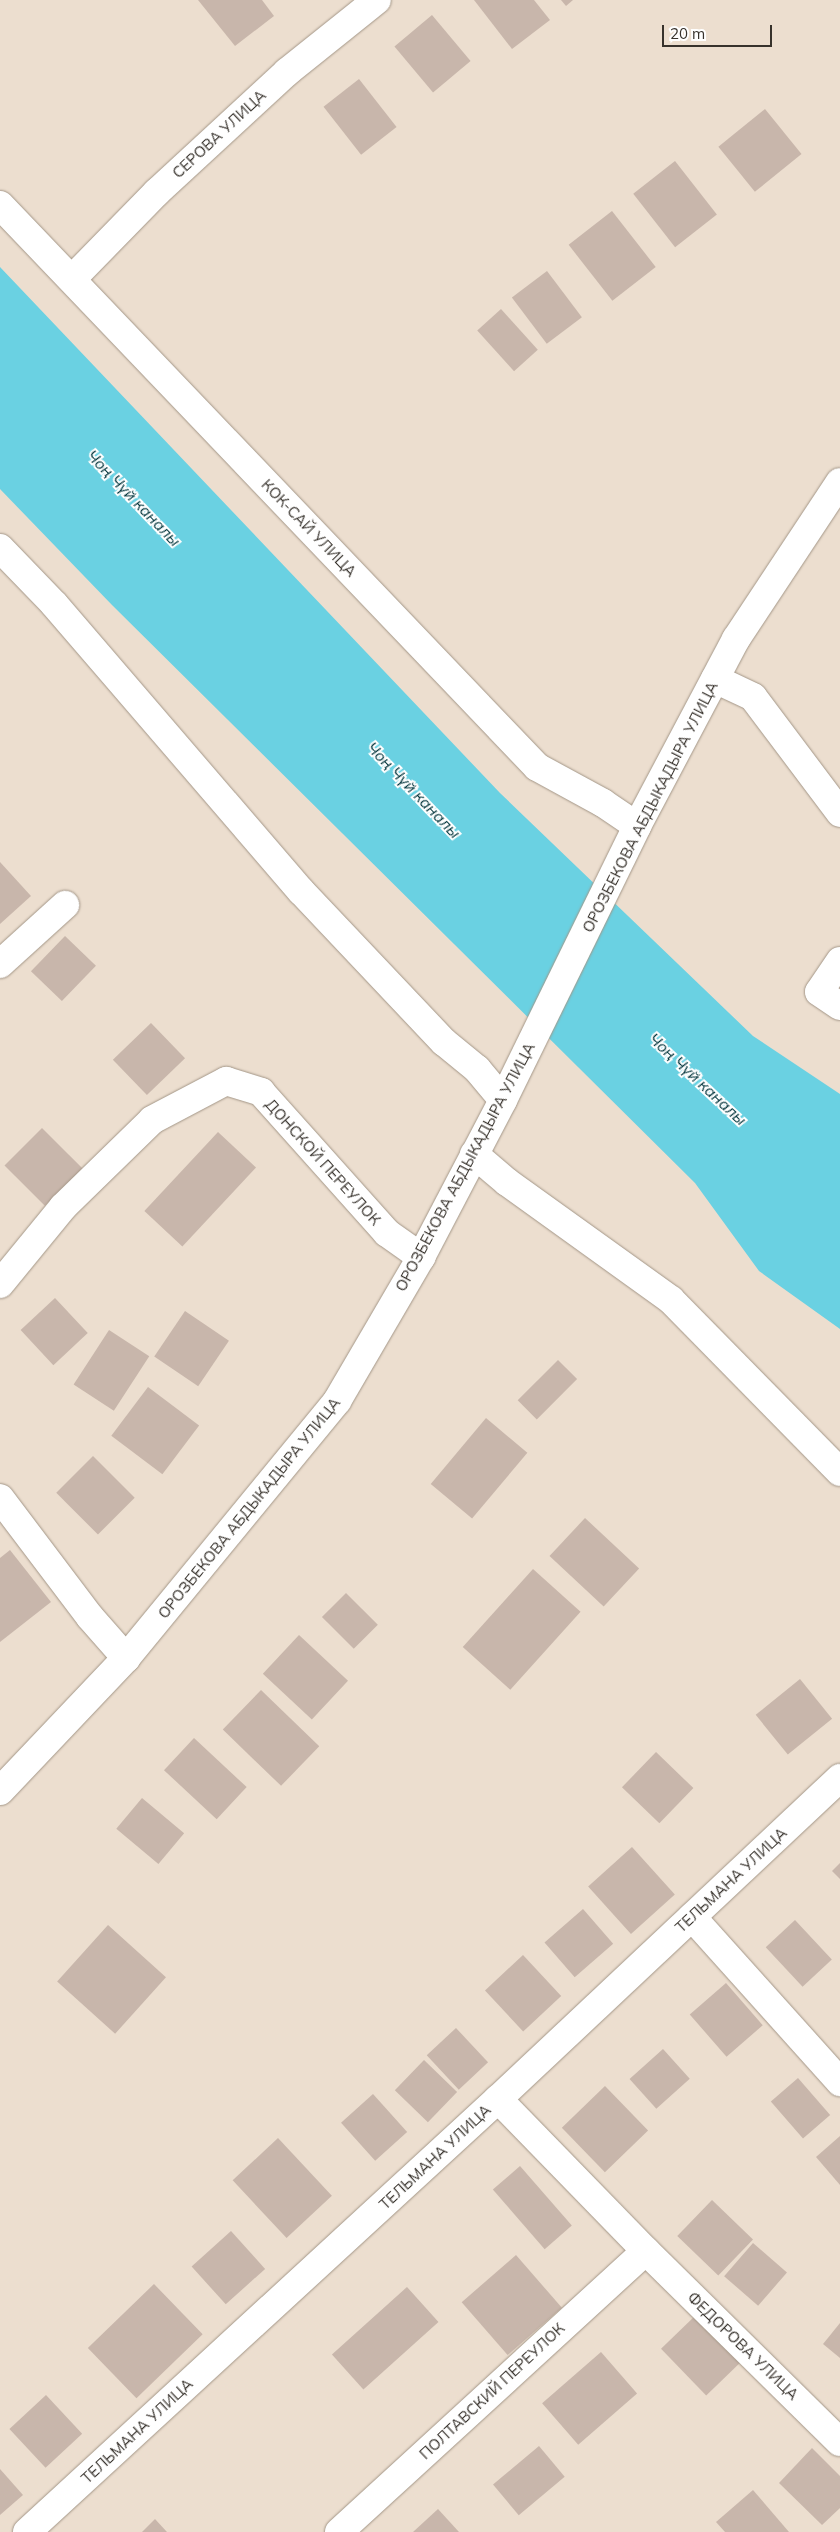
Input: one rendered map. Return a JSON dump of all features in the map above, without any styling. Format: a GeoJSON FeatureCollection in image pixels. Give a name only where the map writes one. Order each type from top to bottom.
{"type":"FeatureCollection","features":[{"type":"Feature","properties":{"kind":"street","name":"СЕРОВА УЛИЦА"},"geometry":{"type":"LineString","coordinates":[[72,279],[157,192],[272,85],[377,0]]}},
{"type":"Feature","properties":{"kind":"street","name":"КОК-САЙ УЛИЦА"},"geometry":{"type":"LineString","coordinates":[[0,205],[537,767],[603,802],[637,826]]}},
{"type":"Feature","properties":{"kind":"street","name":"ОРОЗБЕКОВА АБДЫКАДЫРА УЛИЦА"},"geometry":{"type":"LineString","coordinates":[[0,1791],[126,1658],[337,1400],[421,1257],[503,1100],[637,826],[716,679],[762,598],[840,482]]}},
{"type":"Feature","properties":{"kind":"street"},"geometry":{"type":"LineString","coordinates":[[0,548],[54,604],[301,891],[444,1042],[477,1069],[503,1100]]}},
{"type":"Feature","properties":{"kind":"street"},"geometry":{"type":"LineString","coordinates":[[716,679],[753,697],[840,813]]}},
{"type":"Feature","properties":{"kind":"street"},"geometry":{"type":"LineString","coordinates":[[0,964],[65,905]]}},
{"type":"Feature","properties":{"kind":"street"},"geometry":{"type":"LineString","coordinates":[[829,999],[840,961]]}},
{"type":"Feature","properties":{"kind":"street","name":"ДОНСКОЙ ПЕРЕУЛОК"},"geometry":{"type":"LineString","coordinates":[[0,1284],[63,1207],[152,1120],[226,1081],[261,1092],[386,1232],[421,1257]]}},
{"type":"Feature","properties":{"kind":"street"},"geometry":{"type":"LineString","coordinates":[[474,1154],[514,1187],[671,1300],[840,1472]]}},
{"type":"Feature","properties":{"kind":"street"},"geometry":{"type":"LineString","coordinates":[[0,1498],[126,1658]]}},
{"type":"Feature","properties":{"kind":"street","name":"ТЕЛЬМАНА УЛИЦА"},"geometry":{"type":"LineString","coordinates":[[27,2532],[498,2099],[840,1778]]}},
{"type":"Feature","properties":{"kind":"street"},"geometry":{"type":"LineString","coordinates":[[692,1917],[840,2082]]}},
{"type":"Feature","properties":{"kind":"street","name":"ФЕДОРОВА УЛИЦА"},"geometry":{"type":"LineString","coordinates":[[498,2099],[646,2251],[840,2442]]}},
{"type":"Feature","properties":{"kind":"street","name":"ПОЛТАВСКИЙ ПЕРЕУЛОК"},"geometry":{"type":"LineString","coordinates":[[339,2532],[646,2251]]}},
{"type":"Feature","properties":{"kind":"water","name":"Чоң Чүй каналы"},"geometry":{"type":"Polygon","coordinates":[[[0,267],[500,793],[753,1036],[840,1094],[840,1329],[759,1271],[695,1183],[112,605],[0,489],[0,267]]]}},
{"type":"Feature","properties":{"kind":"building"},"geometry":{"type":"Polygon","coordinates":[[[198,0],[262,0],[274,16],[235,46],[198,0]]]}},
{"type":"Feature","properties":{"kind":"building"},"geometry":{"type":"Polygon","coordinates":[[[474,0],[534,0],[550,20],[512,49],[474,0]]]}},
{"type":"Feature","properties":{"kind":"building"},"geometry":{"type":"Polygon","coordinates":[[[561,0],[573,0],[566,6],[561,0]]]}},
{"type":"Feature","properties":{"kind":"building"},"geometry":{"type":"Polygon","coordinates":[[[432,15],[471,61],[433,92],[394,46],[432,15]]]}},
{"type":"Feature","properties":{"kind":"building"},"geometry":{"type":"Polygon","coordinates":[[[359,79],[397,127],[361,155],[324,107],[359,79]]]}},
{"type":"Feature","properties":{"kind":"building"},"geometry":{"type":"Polygon","coordinates":[[[765,109],[802,154],[755,192],[718,147],[765,109]]]}},
{"type":"Feature","properties":{"kind":"building"},"geometry":{"type":"Polygon","coordinates":[[[675,161],[717,215],[675,247],[633,194],[675,161]]]}},
{"type":"Feature","properties":{"kind":"building"},"geometry":{"type":"Polygon","coordinates":[[[612,211],[656,267],[612,301],[569,245],[612,211]]]}},
{"type":"Feature","properties":{"kind":"building"},"geometry":{"type":"Polygon","coordinates":[[[547,271],[582,317],[547,344],[512,297],[547,271]]]}},
{"type":"Feature","properties":{"kind":"building"},"geometry":{"type":"Polygon","coordinates":[[[501,309],[538,350],[514,371],[477,330],[501,309]]]}},
{"type":"Feature","properties":{"kind":"building"},"geometry":{"type":"Polygon","coordinates":[[[0,862],[31,896],[0,924],[0,862]]]}},
{"type":"Feature","properties":{"kind":"building"},"geometry":{"type":"Polygon","coordinates":[[[65,936],[96,966],[62,1001],[31,971],[65,936]]]}},
{"type":"Feature","properties":{"kind":"building"},"geometry":{"type":"Polygon","coordinates":[[[151,1023],[185,1058],[147,1095],[113,1060],[151,1023]]]}},
{"type":"Feature","properties":{"kind":"building"},"geometry":{"type":"Polygon","coordinates":[[[42,1128],[82,1168],[45,1206],[5,1165],[42,1128]]]}},
{"type":"Feature","properties":{"kind":"building"},"geometry":{"type":"Polygon","coordinates":[[[218,1132],[256,1167],[182,1246],[144,1211],[218,1132]]]}},
{"type":"Feature","properties":{"kind":"building"},"geometry":{"type":"Polygon","coordinates":[[[55,1298],[88,1333],[53,1365],[21,1330],[55,1298]]]}},
{"type":"Feature","properties":{"kind":"building"},"geometry":{"type":"Polygon","coordinates":[[[185,1311],[229,1341],[198,1386],[154,1357],[185,1311]]]}},
{"type":"Feature","properties":{"kind":"building"},"geometry":{"type":"Polygon","coordinates":[[[109,1330],[149,1356],[114,1411],[74,1385],[109,1330]]]}},
{"type":"Feature","properties":{"kind":"building"},"geometry":{"type":"Polygon","coordinates":[[[558,1360],[577,1379],[537,1419],[518,1400],[558,1360]]]}},
{"type":"Feature","properties":{"kind":"building"},"geometry":{"type":"Polygon","coordinates":[[[148,1387],[199,1426],[162,1474],[111,1436],[148,1387]]]}},
{"type":"Feature","properties":{"kind":"building"},"geometry":{"type":"Polygon","coordinates":[[[486,1418],[527,1453],[472,1519],[431,1484],[486,1418]]]}},
{"type":"Feature","properties":{"kind":"building"},"geometry":{"type":"Polygon","coordinates":[[[93,1456],[135,1498],[98,1534],[56,1493],[93,1456]]]}},
{"type":"Feature","properties":{"kind":"building"},"geometry":{"type":"Polygon","coordinates":[[[585,1518],[639,1568],[604,1606],[550,1556],[585,1518]]]}},
{"type":"Feature","properties":{"kind":"building"},"geometry":{"type":"Polygon","coordinates":[[[10,1550],[51,1602],[0,1642],[0,1558],[10,1550]]]}},
{"type":"Feature","properties":{"kind":"building"},"geometry":{"type":"Polygon","coordinates":[[[533,1569],[581,1612],[510,1690],[463,1647],[533,1569]]]}},
{"type":"Feature","properties":{"kind":"building"},"geometry":{"type":"Polygon","coordinates":[[[346,1593],[378,1625],[354,1649],[322,1617],[346,1593]]]}},
{"type":"Feature","properties":{"kind":"building"},"geometry":{"type":"Polygon","coordinates":[[[299,1635],[348,1681],[312,1719],[263,1674],[299,1635]]]}},
{"type":"Feature","properties":{"kind":"building"},"geometry":{"type":"Polygon","coordinates":[[[800,1679],[832,1719],[788,1755],[756,1715],[800,1679]]]}},
{"type":"Feature","properties":{"kind":"building"},"geometry":{"type":"Polygon","coordinates":[[[261,1690],[319,1746],[281,1786],[223,1730],[261,1690]]]}},
{"type":"Feature","properties":{"kind":"building"},"geometry":{"type":"Polygon","coordinates":[[[194,1738],[247,1787],[217,1819],[164,1770],[194,1738]]]}},
{"type":"Feature","properties":{"kind":"building"},"geometry":{"type":"Polygon","coordinates":[[[656,1752],[693,1788],[659,1823],[622,1787],[656,1752]]]}},
{"type":"Feature","properties":{"kind":"building"},"geometry":{"type":"Polygon","coordinates":[[[142,1798],[184,1833],[158,1864],[116,1829],[142,1798]]]}},
{"type":"Feature","properties":{"kind":"building"},"geometry":{"type":"Polygon","coordinates":[[[632,1847],[675,1895],[631,1934],[588,1886],[632,1847]]]}},
{"type":"Feature","properties":{"kind":"building"},"geometry":{"type":"Polygon","coordinates":[[[840,1863],[840,1879],[832,1871],[840,1863]]]}},
{"type":"Feature","properties":{"kind":"building"},"geometry":{"type":"Polygon","coordinates":[[[583,1909],[613,1944],[575,1977],[545,1942],[583,1909]]]}},
{"type":"Feature","properties":{"kind":"building"},"geometry":{"type":"Polygon","coordinates":[[[795,1920],[832,1959],[803,1987],[766,1947],[795,1920]]]}},
{"type":"Feature","properties":{"kind":"building"},"geometry":{"type":"Polygon","coordinates":[[[108,1925],[166,1977],[115,2034],[57,1981],[108,1925]]]}},
{"type":"Feature","properties":{"kind":"building"},"geometry":{"type":"Polygon","coordinates":[[[523,1955],[561,1996],[523,2031],[485,1990],[523,1955]]]}},
{"type":"Feature","properties":{"kind":"building"},"geometry":{"type":"Polygon","coordinates":[[[726,1983],[763,2025],[727,2057],[690,2014],[726,1983]]]}},
{"type":"Feature","properties":{"kind":"building"},"geometry":{"type":"Polygon","coordinates":[[[456,2028],[488,2062],[459,2090],[427,2055],[456,2028]]]}},
{"type":"Feature","properties":{"kind":"building"},"geometry":{"type":"Polygon","coordinates":[[[663,2049],[690,2079],[656,2109],[630,2079],[663,2049]]]}},
{"type":"Feature","properties":{"kind":"building"},"geometry":{"type":"Polygon","coordinates":[[[424,2060],[457,2092],[428,2122],[395,2090],[424,2060]]]}},
{"type":"Feature","properties":{"kind":"building"},"geometry":{"type":"Polygon","coordinates":[[[798,2078],[830,2115],[803,2139],[771,2102],[798,2078]]]}},
{"type":"Feature","properties":{"kind":"building"},"geometry":{"type":"Polygon","coordinates":[[[605,2086],[648,2131],[605,2172],[562,2128],[605,2086]]]}},
{"type":"Feature","properties":{"kind":"building"},"geometry":{"type":"Polygon","coordinates":[[[373,2094],[407,2132],[375,2161],[341,2123],[373,2094]]]}},
{"type":"Feature","properties":{"kind":"building"},"geometry":{"type":"Polygon","coordinates":[[[840,2136],[840,2185],[816,2157],[840,2136]]]}},
{"type":"Feature","properties":{"kind":"building"},"geometry":{"type":"Polygon","coordinates":[[[278,2138],[332,2196],[287,2238],[233,2180],[278,2138]]]}},
{"type":"Feature","properties":{"kind":"building"},"geometry":{"type":"Polygon","coordinates":[[[520,2166],[572,2226],[545,2249],[493,2190],[520,2166]]]}},
{"type":"Feature","properties":{"kind":"building"},"geometry":{"type":"Polygon","coordinates":[[[712,2200],[753,2240],[718,2276],[677,2236],[712,2200]]]}},
{"type":"Feature","properties":{"kind":"building"},"geometry":{"type":"Polygon","coordinates":[[[231,2231],[265,2269],[226,2304],[192,2266],[231,2231]]]}},
{"type":"Feature","properties":{"kind":"building"},"geometry":{"type":"Polygon","coordinates":[[[753,2243],[787,2273],[758,2306],[724,2276],[753,2243]]]}},
{"type":"Feature","properties":{"kind":"building"},"geometry":{"type":"Polygon","coordinates":[[[516,2255],[562,2308],[508,2355],[462,2302],[516,2255]]]}},
{"type":"Feature","properties":{"kind":"building"},"geometry":{"type":"Polygon","coordinates":[[[154,2284],[203,2334],[136,2398],[88,2348],[154,2284]]]}},
{"type":"Feature","properties":{"kind":"building"},"geometry":{"type":"Polygon","coordinates":[[[407,2287],[438,2322],[363,2390],[332,2355],[407,2287]]]}},
{"type":"Feature","properties":{"kind":"building"},"geometry":{"type":"Polygon","coordinates":[[[697,2314],[742,2361],[706,2395],[661,2349],[697,2314]]]}},
{"type":"Feature","properties":{"kind":"building"},"geometry":{"type":"Polygon","coordinates":[[[840,2323],[840,2358],[823,2344],[840,2323]]]}},
{"type":"Feature","properties":{"kind":"building"},"geometry":{"type":"Polygon","coordinates":[[[601,2352],[637,2394],[578,2445],[542,2403],[601,2352]]]}},
{"type":"Feature","properties":{"kind":"building"},"geometry":{"type":"Polygon","coordinates":[[[46,2395],[82,2434],[46,2468],[9,2429],[46,2395]]]}},
{"type":"Feature","properties":{"kind":"building"},"geometry":{"type":"Polygon","coordinates":[[[539,2446],[565,2477],[519,2515],[493,2485],[539,2446]]]}},
{"type":"Feature","properties":{"kind":"building"},"geometry":{"type":"Polygon","coordinates":[[[812,2448],[840,2476],[840,2508],[822,2525],[779,2483],[812,2448]]]}},
{"type":"Feature","properties":{"kind":"building"},"geometry":{"type":"Polygon","coordinates":[[[0,2469],[23,2495],[0,2515],[0,2469]]]}},
{"type":"Feature","properties":{"kind":"building"},"geometry":{"type":"Polygon","coordinates":[[[753,2490],[789,2532],[725,2532],[716,2522],[753,2490]]]}},
{"type":"Feature","properties":{"kind":"building"},"geometry":{"type":"Polygon","coordinates":[[[438,2509],[459,2532],[413,2532],[438,2509]]]}},
{"type":"Feature","properties":{"kind":"building"},"geometry":{"type":"Polygon","coordinates":[[[155,2519],[167,2532],[142,2532],[155,2519]]]}}]}
